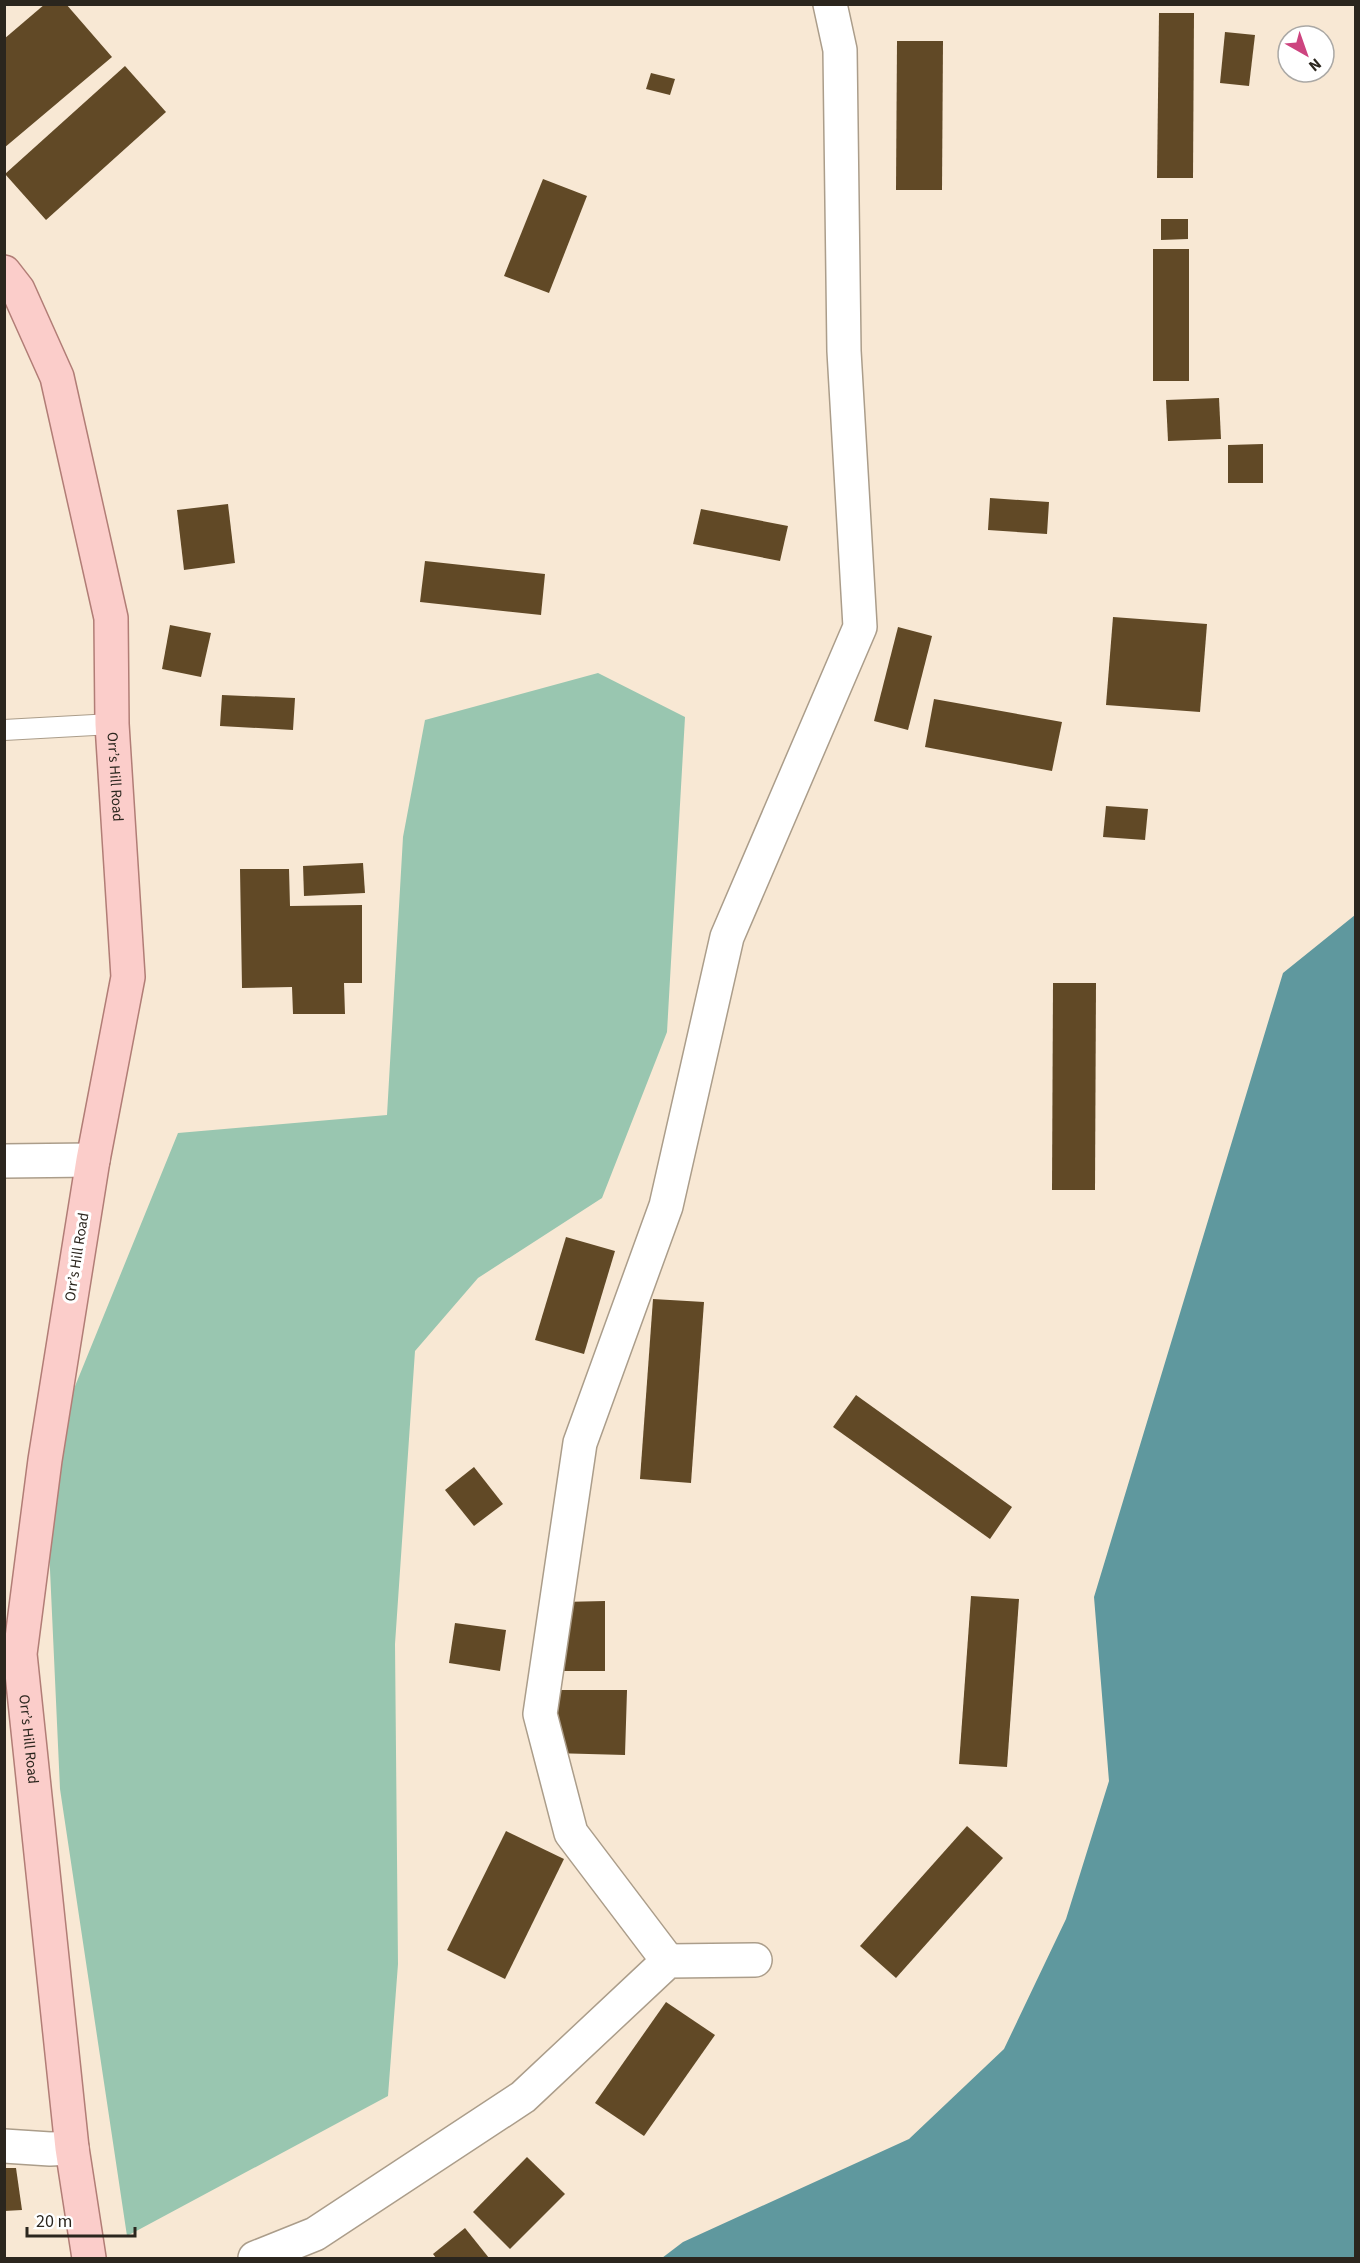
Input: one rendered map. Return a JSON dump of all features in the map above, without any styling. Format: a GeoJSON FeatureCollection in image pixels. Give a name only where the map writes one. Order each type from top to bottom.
{"type":"FeatureCollection","features":[{"type":"Feature","properties":{"kind":"main road","name":"Orr’s Hill Road"},"geometry":{"type":"LineString","coordinates":[[4,272],[18,290],[57,377],[111,618],[112,724],[128,977],[93,1160],[45,1460],[20,1654],[72,2148],[89,2259]]}},
{"type":"Feature","properties":{"kind":"street"},"geometry":{"type":"LineString","coordinates":[[668,1961],[570,1833],[540,1714],[580,1443],[666,1206],[727,938],[860,627],[844,351],[840,50],[830,4]]}},
{"type":"Feature","properties":{"kind":"street"},"geometry":{"type":"LineString","coordinates":[[4,1161],[93,1160]]}},
{"type":"Feature","properties":{"kind":"street"},"geometry":{"type":"LineString","coordinates":[[255,2259],[315,2234],[523,2097],[668,1961],[755,1960]]}},
{"type":"Feature","properties":{"kind":"street"},"geometry":{"type":"LineString","coordinates":[[4,2146],[72,2148]]}},
{"type":"Feature","properties":{"kind":"lane"},"geometry":{"type":"LineString","coordinates":[[4,730],[112,724]]}},
{"type":"Feature","properties":{"kind":"green space"},"geometry":{"type":"Polygon","coordinates":[[[598,673],[685,717],[667,1032],[602,1198],[478,1278],[415,1351],[395,1644],[398,1964],[388,2096],[127,2236],[60,1789],[45,1460],[178,1133],[387,1115],[403,837],[425,720],[598,673]]]}},
{"type":"Feature","properties":{"kind":"water"},"geometry":{"type":"Polygon","coordinates":[[[1355,915],[1355,2258],[662,2258],[683,2242],[909,2139],[1004,2049],[1066,1919],[1109,1781],[1094,1597],[1283,973],[1355,915]]]}},
{"type":"Feature","properties":{"kind":"building"},"geometry":{"type":"Polygon","coordinates":[[[45,4],[66,4],[112,57],[4,148],[4,39],[45,4]]]}},
{"type":"Feature","properties":{"kind":"building"},"geometry":{"type":"Polygon","coordinates":[[[1159,13],[1194,13],[1193,178],[1157,178],[1159,13]]]}},
{"type":"Feature","properties":{"kind":"building"},"geometry":{"type":"Polygon","coordinates":[[[1225,32],[1255,35],[1249,86],[1220,83],[1225,32]]]}},
{"type":"Feature","properties":{"kind":"building"},"geometry":{"type":"Polygon","coordinates":[[[897,41],[943,41],[942,190],[896,190],[897,41]]]}},
{"type":"Feature","properties":{"kind":"building"},"geometry":{"type":"Polygon","coordinates":[[[125,66],[166,112],[46,220],[5,174],[125,66]]]}},
{"type":"Feature","properties":{"kind":"building"},"geometry":{"type":"Polygon","coordinates":[[[651,73],[675,79],[670,95],[646,89],[651,73]]]}},
{"type":"Feature","properties":{"kind":"building"},"geometry":{"type":"Polygon","coordinates":[[[543,179],[587,196],[549,293],[504,276],[543,179]]]}},
{"type":"Feature","properties":{"kind":"building"},"geometry":{"type":"Polygon","coordinates":[[[1161,219],[1188,219],[1188,239],[1161,240],[1161,219]]]}},
{"type":"Feature","properties":{"kind":"building"},"geometry":{"type":"Polygon","coordinates":[[[1153,249],[1189,249],[1189,381],[1153,381],[1153,249]]]}},
{"type":"Feature","properties":{"kind":"building"},"geometry":{"type":"Polygon","coordinates":[[[1219,398],[1221,439],[1168,441],[1166,400],[1219,398]]]}},
{"type":"Feature","properties":{"kind":"building"},"geometry":{"type":"Polygon","coordinates":[[[1263,444],[1263,483],[1228,483],[1228,445],[1263,444]]]}},
{"type":"Feature","properties":{"kind":"building"},"geometry":{"type":"Polygon","coordinates":[[[990,498],[1049,502],[1047,534],[988,530],[990,498]]]}},
{"type":"Feature","properties":{"kind":"building"},"geometry":{"type":"Polygon","coordinates":[[[228,504],[235,563],[184,570],[177,510],[228,504]]]}},
{"type":"Feature","properties":{"kind":"building"},"geometry":{"type":"Polygon","coordinates":[[[701,509],[788,526],[780,561],[693,544],[701,509]]]}},
{"type":"Feature","properties":{"kind":"building"},"geometry":{"type":"Polygon","coordinates":[[[425,561],[545,574],[541,615],[420,602],[425,561]]]}},
{"type":"Feature","properties":{"kind":"building"},"geometry":{"type":"Polygon","coordinates":[[[1113,617],[1207,624],[1200,712],[1106,705],[1113,617]]]}},
{"type":"Feature","properties":{"kind":"building"},"geometry":{"type":"Polygon","coordinates":[[[170,625],[211,633],[201,677],[162,669],[170,625]]]}},
{"type":"Feature","properties":{"kind":"building"},"geometry":{"type":"Polygon","coordinates":[[[898,627],[932,636],[908,730],[874,721],[898,627]]]}},
{"type":"Feature","properties":{"kind":"building"},"geometry":{"type":"Polygon","coordinates":[[[222,695],[295,698],[293,730],[220,726],[222,695]]]}},
{"type":"Feature","properties":{"kind":"building"},"geometry":{"type":"Polygon","coordinates":[[[934,699],[1062,722],[1052,771],[925,747],[934,699]]]}},
{"type":"Feature","properties":{"kind":"building"},"geometry":{"type":"Polygon","coordinates":[[[1106,806],[1148,809],[1145,840],[1103,837],[1106,806]]]}},
{"type":"Feature","properties":{"kind":"building"},"geometry":{"type":"Polygon","coordinates":[[[363,863],[365,893],[304,896],[303,866],[363,863]]]}},
{"type":"Feature","properties":{"kind":"building"},"geometry":{"type":"Polygon","coordinates":[[[240,869],[289,869],[290,906],[362,905],[362,983],[344,983],[345,1014],[293,1014],[292,987],[242,988],[240,869]]]}},
{"type":"Feature","properties":{"kind":"building"},"geometry":{"type":"Polygon","coordinates":[[[1053,983],[1096,983],[1095,1190],[1052,1190],[1053,983]]]}},
{"type":"Feature","properties":{"kind":"building"},"geometry":{"type":"Polygon","coordinates":[[[566,1237],[615,1251],[584,1354],[535,1340],[566,1237]]]}},
{"type":"Feature","properties":{"kind":"building"},"geometry":{"type":"Polygon","coordinates":[[[653,1299],[704,1302],[691,1483],[640,1479],[653,1299]]]}},
{"type":"Feature","properties":{"kind":"building"},"geometry":{"type":"Polygon","coordinates":[[[856,1395],[1012,1507],[990,1539],[833,1427],[856,1395]]]}},
{"type":"Feature","properties":{"kind":"building"},"geometry":{"type":"Polygon","coordinates":[[[474,1467],[503,1504],[474,1526],[445,1490],[474,1467]]]}},
{"type":"Feature","properties":{"kind":"building"},"geometry":{"type":"Polygon","coordinates":[[[971,1596],[1019,1599],[1007,1767],[959,1764],[971,1596]]]}},
{"type":"Feature","properties":{"kind":"building"},"geometry":{"type":"Polygon","coordinates":[[[605,1601],[605,1671],[562,1671],[562,1602],[605,1601]]]}},
{"type":"Feature","properties":{"kind":"building"},"geometry":{"type":"Polygon","coordinates":[[[455,1623],[506,1630],[500,1671],[449,1663],[455,1623]]]}},
{"type":"Feature","properties":{"kind":"building"},"geometry":{"type":"Polygon","coordinates":[[[557,1690],[627,1690],[625,1755],[552,1753],[557,1690]]]}},
{"type":"Feature","properties":{"kind":"building"},"geometry":{"type":"Polygon","coordinates":[[[967,1826],[1003,1858],[896,1978],[860,1946],[967,1826]]]}},
{"type":"Feature","properties":{"kind":"building"},"geometry":{"type":"Polygon","coordinates":[[[506,1831],[564,1859],[505,1979],[447,1950],[506,1831]]]}},
{"type":"Feature","properties":{"kind":"building"},"geometry":{"type":"Polygon","coordinates":[[[666,2002],[715,2035],[644,2136],[595,2103],[666,2002]]]}},
{"type":"Feature","properties":{"kind":"building"},"geometry":{"type":"Polygon","coordinates":[[[527,2157],[565,2194],[510,2249],[473,2212],[527,2157]]]}},
{"type":"Feature","properties":{"kind":"building"},"geometry":{"type":"Polygon","coordinates":[[[4,2168],[16,2168],[22,2210],[4,2211],[4,2168]]]}},
{"type":"Feature","properties":{"kind":"building"},"geometry":{"type":"Polygon","coordinates":[[[465,2228],[489,2258],[436,2258],[433,2254],[465,2228]]]}}]}
